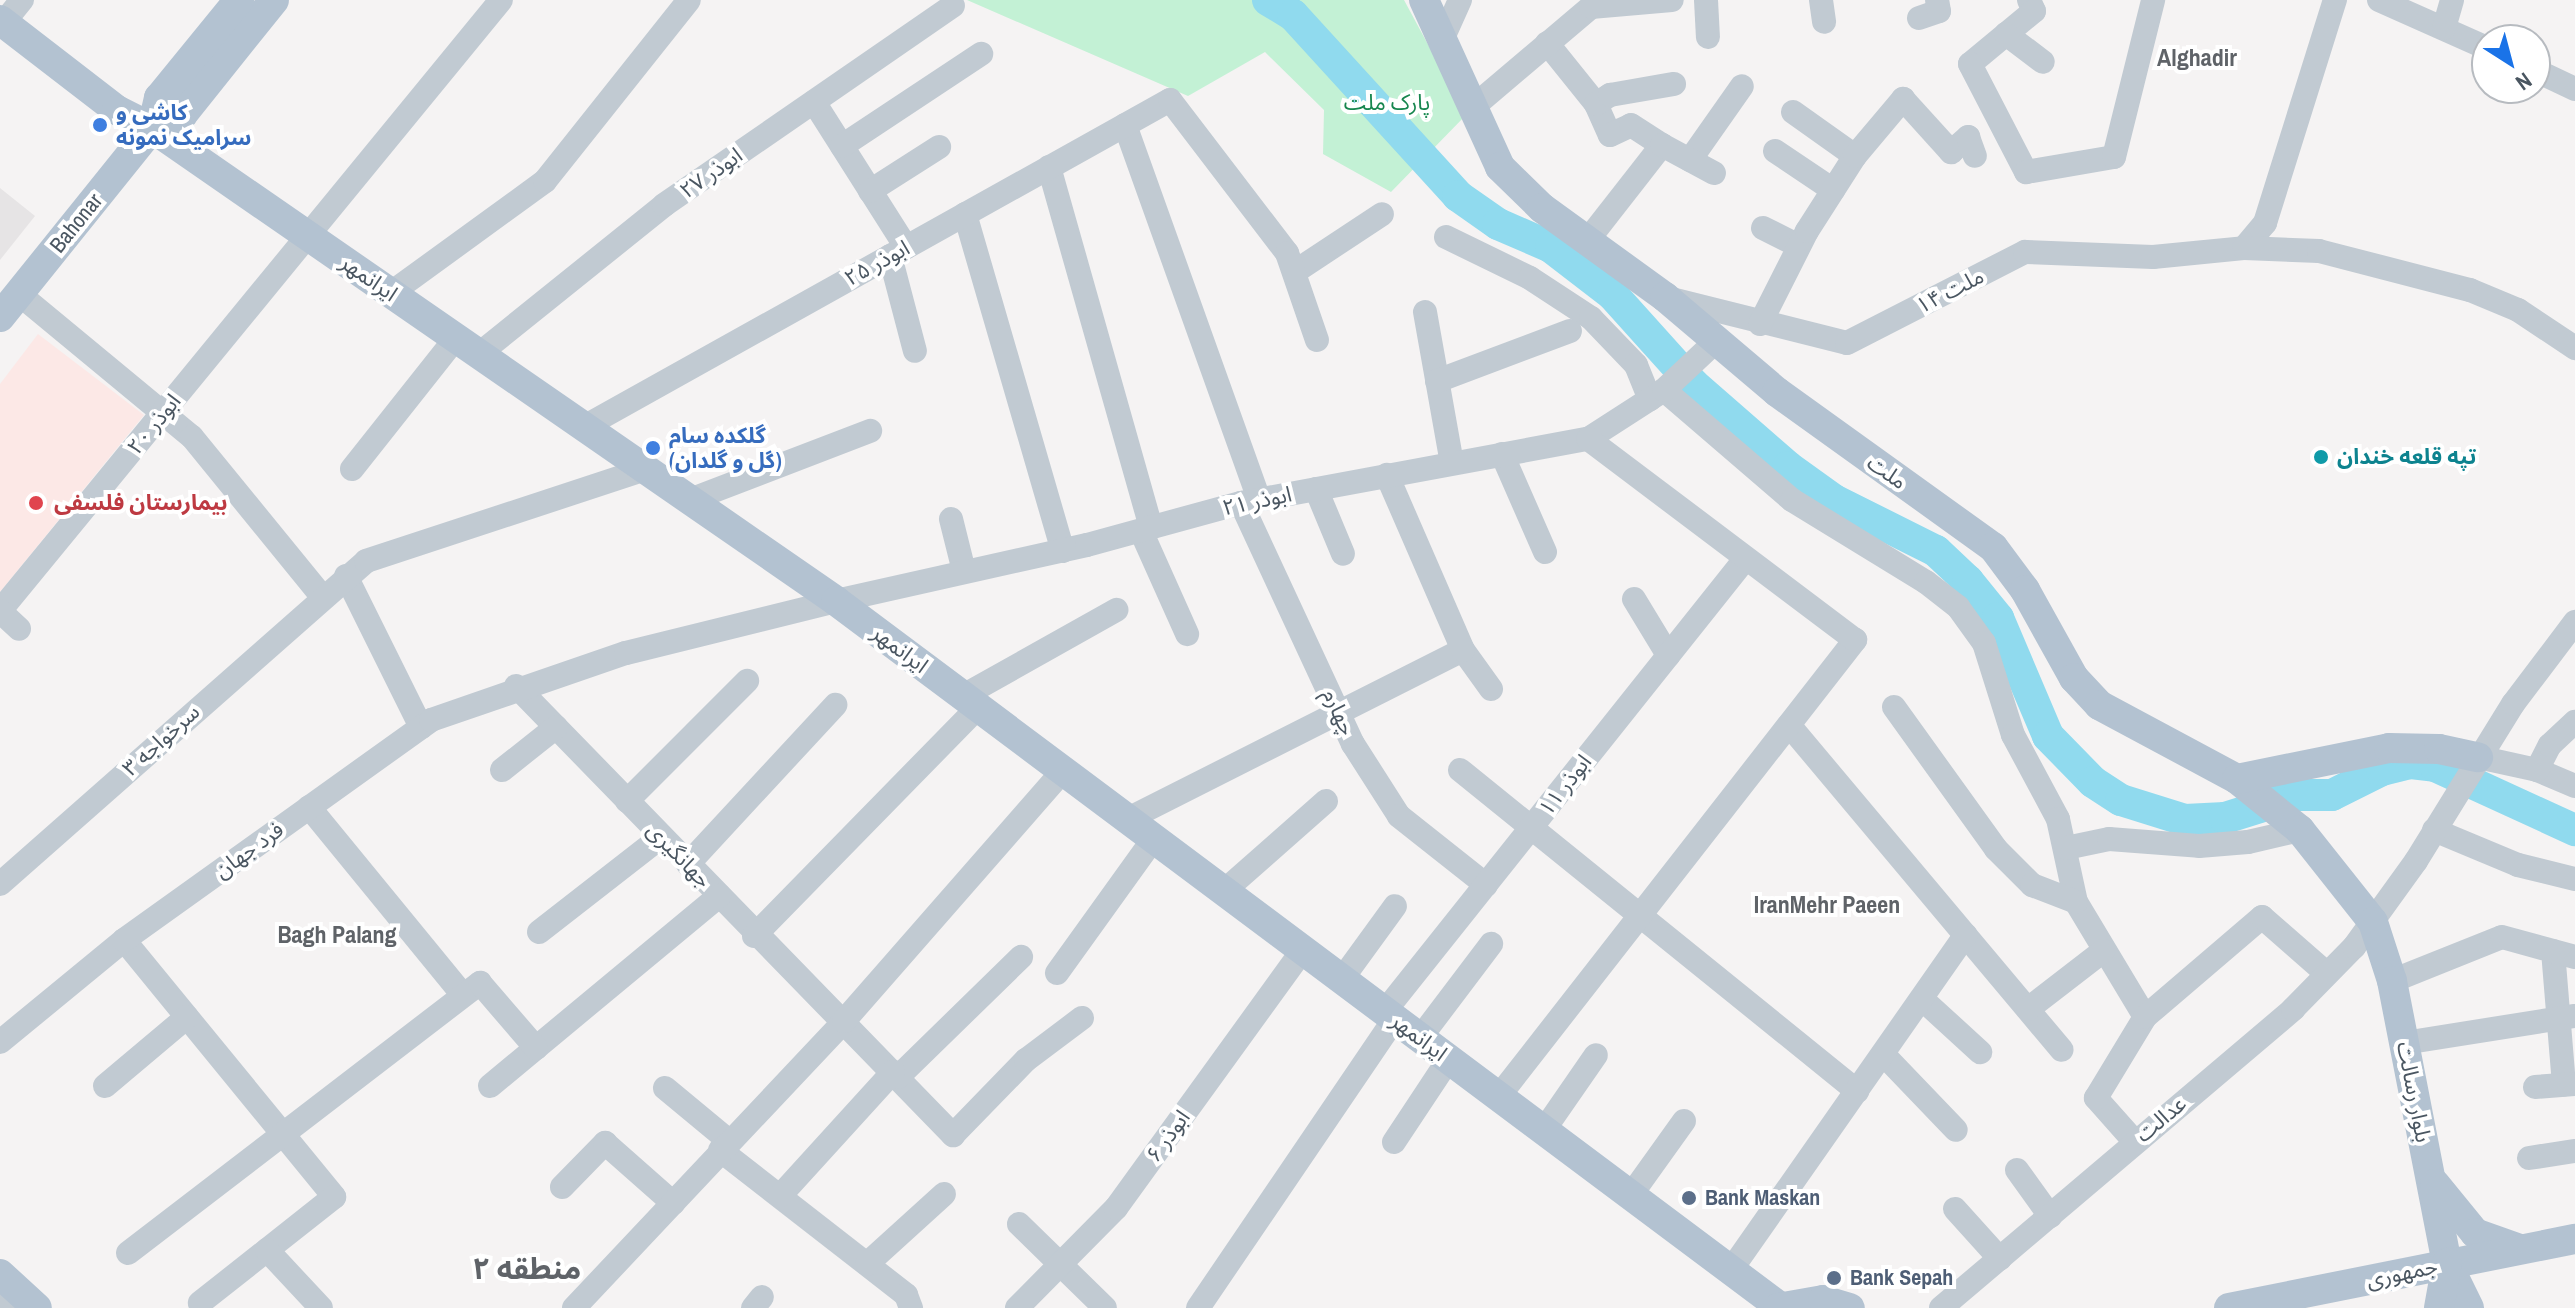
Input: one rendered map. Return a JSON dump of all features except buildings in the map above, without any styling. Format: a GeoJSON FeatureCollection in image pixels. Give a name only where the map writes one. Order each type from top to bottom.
{"type":"FeatureCollection","features":[{"type":"Feature","properties":{"kind":"main road","name":"Bahonar"},"geometry":{"type":"LineString","coordinates":[[9,305],[152,128],[159,98],[239,0]]}},
{"type":"Feature","properties":{"kind":"main road","name":"Bahonar"},"geometry":{"type":"LineString","coordinates":[[152,128],[182,115],[274,0]]}},
{"type":"Feature","properties":{"kind":"main road","name":"ملت"},"geometry":{"type":"LineString","coordinates":[[1424,0],[1500,167],[1587,241],[1665,297],[1714,343],[1993,547],[2025,590],[2074,678],[2099,705],[2237,779],[2263,799],[2295,826],[2373,922]]}},
{"type":"Feature","properties":{"kind":"main road","name":"ایرانمهر"},"geometry":{"type":"LineString","coordinates":[[6,17],[117,110],[152,128],[836,601],[1779,1307]]}},
{"type":"Feature","properties":{"kind":"main road"},"geometry":{"type":"LineString","coordinates":[[2237,779],[2389,748],[2439,749],[2473,763]]}},
{"type":"Feature","properties":{"kind":"main road","name":"بلوار رسالت"},"geometry":{"type":"LineString","coordinates":[[2373,922],[2392,981],[2447,1263]]}},
{"type":"Feature","properties":{"kind":"main road"},"geometry":{"type":"LineString","coordinates":[[2430,1177],[2475,1233],[2492,1243],[2523,1249]]}},
{"type":"Feature","properties":{"kind":"main road","name":"جمهوری"},"geometry":{"type":"LineString","coordinates":[[2229,1308],[2305,1301],[2447,1263],[2575,1239]]}},
{"type":"Feature","properties":{"kind":"main road"},"geometry":{"type":"LineString","coordinates":[[2439,1308],[2447,1263]]}},
{"type":"Feature","properties":{"kind":"main road"},"geometry":{"type":"LineString","coordinates":[[2447,1263],[2469,1308]]}},
{"type":"Feature","properties":{"kind":"main road"},"geometry":{"type":"LineString","coordinates":[[1779,1307],[1823,1300],[1850,1308]]}},
{"type":"Feature","properties":{"kind":"street","name":"ابوذر ۲۰"},"geometry":{"type":"LineString","coordinates":[[0,611],[501,0]]}},
{"type":"Feature","properties":{"kind":"street"},"geometry":{"type":"LineString","coordinates":[[391,293],[545,181],[689,0]]}},
{"type":"Feature","properties":{"kind":"street"},"geometry":{"type":"LineString","coordinates":[[1442,40],[1460,0]]}},
{"type":"Feature","properties":{"kind":"street"},"geometry":{"type":"LineString","coordinates":[[1473,107],[1591,7],[1672,0]]}},
{"type":"Feature","properties":{"kind":"street"},"geometry":{"type":"LineString","coordinates":[[1706,0],[1708,37]]}},
{"type":"Feature","properties":{"kind":"street"},"geometry":{"type":"LineString","coordinates":[[1919,18],[1939,11],[1937,0]]}},
{"type":"Feature","properties":{"kind":"street"},"geometry":{"type":"LineString","coordinates":[[2029,0],[2034,11],[1970,64],[2026,172],[2114,157],[2153,0]]}},
{"type":"Feature","properties":{"kind":"street"},"geometry":{"type":"LineString","coordinates":[[2244,248],[2265,223],[2335,0]]}},
{"type":"Feature","properties":{"kind":"street"},"geometry":{"type":"LineString","coordinates":[[2444,28],[2452,0]]}},
{"type":"Feature","properties":{"kind":"street"},"geometry":{"type":"LineString","coordinates":[[2383,1],[2471,41]]}},
{"type":"Feature","properties":{"kind":"street","name":"ابوذر ۲۷"},"geometry":{"type":"LineString","coordinates":[[352,469],[468,346],[664,205],[953,6]]}},
{"type":"Feature","properties":{"kind":"street"},"geometry":{"type":"LineString","coordinates":[[2006,34],[2043,62]]}},
{"type":"Feature","properties":{"kind":"street"},"geometry":{"type":"LineString","coordinates":[[1547,43],[1596,104],[1610,135],[1631,125],[1714,173]]}},
{"type":"Feature","properties":{"kind":"street"},"geometry":{"type":"LineString","coordinates":[[842,146],[981,54]]}},
{"type":"Feature","properties":{"kind":"street"},"geometry":{"type":"LineString","coordinates":[[2551,78],[2575,89]]}},
{"type":"Feature","properties":{"kind":"street"},"geometry":{"type":"LineString","coordinates":[[1596,104],[1610,95],[1674,84]]}},
{"type":"Feature","properties":{"kind":"street"},"geometry":{"type":"LineString","coordinates":[[1690,160],[1742,86]]}},
{"type":"Feature","properties":{"kind":"street"},"geometry":{"type":"LineString","coordinates":[[1760,324],[1799,246],[1833,190],[1855,156],[1903,99],[1951,152],[1968,137],[1975,156]]}},
{"type":"Feature","properties":{"kind":"street","name":"ابوذر ۲۵"},"geometry":{"type":"LineString","coordinates":[[584,427],[1170,100],[1296,271]]}},
{"type":"Feature","properties":{"kind":"street"},"geometry":{"type":"LineString","coordinates":[[814,102],[870,191],[898,252],[915,351]]}},
{"type":"Feature","properties":{"kind":"street"},"geometry":{"type":"LineString","coordinates":[[1793,112],[1855,156]]}},
{"type":"Feature","properties":{"kind":"street","name":"چهارم"},"geometry":{"type":"LineString","coordinates":[[1125,125],[1166,235],[1250,502],[1339,713],[1399,816],[1486,885]]}},
{"type":"Feature","properties":{"kind":"street"},"geometry":{"type":"LineString","coordinates":[[1587,241],[1662,145]]}},
{"type":"Feature","properties":{"kind":"street"},"geometry":{"type":"LineString","coordinates":[[870,191],[939,147]]}},
{"type":"Feature","properties":{"kind":"street"},"geometry":{"type":"LineString","coordinates":[[1775,151],[1833,190]]}},
{"type":"Feature","properties":{"kind":"street"},"geometry":{"type":"LineString","coordinates":[[1049,167],[1121,419],[1146,529],[1187,634]]}},
{"type":"Feature","properties":{"kind":"street"},"geometry":{"type":"LineString","coordinates":[[965,214],[1063,551]]}},
{"type":"Feature","properties":{"kind":"street"},"geometry":{"type":"LineString","coordinates":[[1317,340],[1296,271],[1382,214]]}},
{"type":"Feature","properties":{"kind":"street"},"geometry":{"type":"LineString","coordinates":[[1763,228],[1799,246]]}},
{"type":"Feature","properties":{"kind":"street"},"geometry":{"type":"LineString","coordinates":[[1446,237],[1530,278],[1591,318],[1661,392],[1792,500],[1926,582],[1958,607],[1984,643],[2013,735],[2058,819],[2076,902],[2145,1017]]}},
{"type":"Feature","properties":{"kind":"street","name":"۱۴ ملت"},"geometry":{"type":"LineString","coordinates":[[1665,297],[1760,324],[1811,330],[1847,343],[2025,252],[2153,257],[2244,248],[2319,251],[2470,290],[2518,310],[2575,348]]}},
{"type":"Feature","properties":{"kind":"street"},"geometry":{"type":"LineString","coordinates":[[9,305],[163,412],[192,437],[321,595]]}},
{"type":"Feature","properties":{"kind":"street"},"geometry":{"type":"LineString","coordinates":[[1425,312],[1452,463]]}},
{"type":"Feature","properties":{"kind":"street"},"geometry":{"type":"LineString","coordinates":[[1437,381],[1570,331]]}},
{"type":"Feature","properties":{"kind":"street","name":"۲۱ ابوذر"},"geometry":{"type":"LineString","coordinates":[[516,686],[626,653],[964,571],[1063,551],[1250,502],[1588,439],[1661,392],[1714,343]]}},
{"type":"Feature","properties":{"kind":"street"},"geometry":{"type":"LineString","coordinates":[[690,500],[870,431]]}},
{"type":"Feature","properties":{"kind":"street"},"geometry":{"type":"LineString","coordinates":[[1499,1096],[1855,640],[1588,439]]}},
{"type":"Feature","properties":{"kind":"street"},"geometry":{"type":"LineString","coordinates":[[1502,454],[1545,552]]}},
{"type":"Feature","properties":{"kind":"street","name":"سرخواجه ۳"},"geometry":{"type":"LineString","coordinates":[[0,884],[321,595],[366,561],[645,469]]}},
{"type":"Feature","properties":{"kind":"street"},"geometry":{"type":"LineString","coordinates":[[1387,475],[1463,650],[1491,689]]}},
{"type":"Feature","properties":{"kind":"street"},"geometry":{"type":"LineString","coordinates":[[1316,489],[1343,554]]}},
{"type":"Feature","properties":{"kind":"street"},"geometry":{"type":"LineString","coordinates":[[951,519],[964,571]]}},
{"type":"Feature","properties":{"kind":"street","name":"ابوذر ۱۱"},"geometry":{"type":"LineString","coordinates":[[1198,1308],[1390,1015],[1486,885],[1745,559]]}},
{"type":"Feature","properties":{"kind":"street"},"geometry":{"type":"LineString","coordinates":[[346,576],[421,727]]}},
{"type":"Feature","properties":{"kind":"street"},"geometry":{"type":"LineString","coordinates":[[1634,599],[1668,655]]}},
{"type":"Feature","properties":{"kind":"street"},"geometry":{"type":"LineString","coordinates":[[754,936],[971,702],[1116,610]]}},
{"type":"Feature","properties":{"kind":"street"},"geometry":{"type":"LineString","coordinates":[[0,611],[19,629]]}},
{"type":"Feature","properties":{"kind":"street","name":"عدالت"},"geometry":{"type":"LineString","coordinates":[[1941,1308],[2327,974],[2373,922],[2434,830],[2473,763],[2575,622]]}},
{"type":"Feature","properties":{"kind":"street"},"geometry":{"type":"LineString","coordinates":[[1128,819],[1463,650]]}},
{"type":"Feature","properties":{"kind":"street"},"geometry":{"type":"LineString","coordinates":[[627,801],[747,681]]}},
{"type":"Feature","properties":{"kind":"street","name":"جهانگیری"},"geometry":{"type":"LineString","coordinates":[[516,686],[754,936],[844,1021],[953,1135],[1026,1060],[1082,1018]]}},
{"type":"Feature","properties":{"kind":"street","name":"فرد جهان"},"geometry":{"type":"LineString","coordinates":[[0,1042],[124,940],[421,727],[516,686]]}},
{"type":"Feature","properties":{"kind":"street"},"geometry":{"type":"LineString","coordinates":[[688,864],[835,705]]}},
{"type":"Feature","properties":{"kind":"street"},"geometry":{"type":"LineString","coordinates":[[1894,707],[1996,849],[2032,885],[2076,902]]}},
{"type":"Feature","properties":{"kind":"street"},"geometry":{"type":"LineString","coordinates":[[2537,770],[2550,745],[2575,722]]}},
{"type":"Feature","properties":{"kind":"street"},"geometry":{"type":"LineString","coordinates":[[1789,725],[2062,1050]]}},
{"type":"Feature","properties":{"kind":"street"},"geometry":{"type":"LineString","coordinates":[[502,770],[556,727]]}},
{"type":"Feature","properties":{"kind":"street"},"geometry":{"type":"LineString","coordinates":[[2473,763],[2537,770],[2575,786]]}},
{"type":"Feature","properties":{"kind":"street"},"geometry":{"type":"LineString","coordinates":[[1460,770],[1857,1091]]}},
{"type":"Feature","properties":{"kind":"street"},"geometry":{"type":"LineString","coordinates":[[574,1308],[724,1145],[844,1021],[1063,771]]}},
{"type":"Feature","properties":{"kind":"street"},"geometry":{"type":"LineString","coordinates":[[1224,891],[1326,801]]}},
{"type":"Feature","properties":{"kind":"street"},"geometry":{"type":"LineString","coordinates":[[309,807],[461,993]]}},
{"type":"Feature","properties":{"kind":"street"},"geometry":{"type":"LineString","coordinates":[[2066,848],[2109,839],[2212,845],[2295,826]]}},
{"type":"Feature","properties":{"kind":"street"},"geometry":{"type":"LineString","coordinates":[[2434,830],[2518,865],[2575,879]]}},
{"type":"Feature","properties":{"kind":"street"},"geometry":{"type":"LineString","coordinates":[[539,932],[661,837]]}},
{"type":"Feature","properties":{"kind":"street"},"geometry":{"type":"LineString","coordinates":[[1057,973],[1154,838]]}},
{"type":"Feature","properties":{"kind":"street"},"geometry":{"type":"LineString","coordinates":[[490,1086],[719,896]]}},
{"type":"Feature","properties":{"kind":"street"},"geometry":{"type":"LineString","coordinates":[[1342,979],[1395,906]]}},
{"type":"Feature","properties":{"kind":"street"},"geometry":{"type":"LineString","coordinates":[[2135,1142],[2096,1098],[2145,1017],[2262,917],[2327,974]]}},
{"type":"Feature","properties":{"kind":"street"},"geometry":{"type":"LineString","coordinates":[[1731,1270],[1966,935]]}},
{"type":"Feature","properties":{"kind":"street"},"geometry":{"type":"LineString","coordinates":[[2392,981],[2502,937],[2564,954],[2570,1085],[2535,1087]]}},
{"type":"Feature","properties":{"kind":"street"},"geometry":{"type":"LineString","coordinates":[[124,940],[334,1197],[200,1303]]}},
{"type":"Feature","properties":{"kind":"street"},"geometry":{"type":"LineString","coordinates":[[1420,1038],[1491,944]]}},
{"type":"Feature","properties":{"kind":"street","name":"ابوذر ۶"},"geometry":{"type":"LineString","coordinates":[[1017,1308],[1116,1208],[1303,950]]}},
{"type":"Feature","properties":{"kind":"street"},"geometry":{"type":"LineString","coordinates":[[2028,1009],[2103,951]]}},
{"type":"Feature","properties":{"kind":"street"},"geometry":{"type":"LineString","coordinates":[[780,1196],[896,1074],[1021,957]]}},
{"type":"Feature","properties":{"kind":"street"},"geometry":{"type":"LineString","coordinates":[[128,1253],[461,993],[480,983],[536,1048]]}},
{"type":"Feature","properties":{"kind":"street"},"geometry":{"type":"LineString","coordinates":[[1922,999],[1980,1052]]}},
{"type":"Feature","properties":{"kind":"street"},"geometry":{"type":"LineString","coordinates":[[105,1086],[187,1017]]}},
{"type":"Feature","properties":{"kind":"street"},"geometry":{"type":"LineString","coordinates":[[2404,1043],[2567,1017]]}},
{"type":"Feature","properties":{"kind":"street"},"geometry":{"type":"LineString","coordinates":[[1883,1054],[1956,1130]]}},
{"type":"Feature","properties":{"kind":"street"},"geometry":{"type":"LineString","coordinates":[[1544,1130],[1596,1055]]}},
{"type":"Feature","properties":{"kind":"street"},"geometry":{"type":"LineString","coordinates":[[1394,1142],[1449,1059]]}},
{"type":"Feature","properties":{"kind":"street"},"geometry":{"type":"LineString","coordinates":[[665,1088],[780,1196],[906,1295],[912,1308]]}},
{"type":"Feature","properties":{"kind":"street"},"geometry":{"type":"LineString","coordinates":[[1631,1195],[1684,1121]]}},
{"type":"Feature","properties":{"kind":"street"},"geometry":{"type":"LineString","coordinates":[[562,1187],[605,1143],[673,1203]]}},
{"type":"Feature","properties":{"kind":"street"},"geometry":{"type":"LineString","coordinates":[[2529,1158],[2575,1151]]}},
{"type":"Feature","properties":{"kind":"street"},"geometry":{"type":"LineString","coordinates":[[2017,1170],[2050,1216]]}},
{"type":"Feature","properties":{"kind":"street"},"geometry":{"type":"LineString","coordinates":[[867,1264],[944,1194]]}},
{"type":"Feature","properties":{"kind":"street"},"geometry":{"type":"LineString","coordinates":[[1955,1209],[2000,1259]]}},
{"type":"Feature","properties":{"kind":"street"},"geometry":{"type":"LineString","coordinates":[[1019,1224],[1062,1262],[1105,1308]]}},
{"type":"Feature","properties":{"kind":"street"},"geometry":{"type":"LineString","coordinates":[[267,1250],[321,1308]]}},
{"type":"Feature","properties":{"kind":"shaded area"},"geometry":{"type":"Polygon","coordinates":[[[0,188],[35,216],[0,260],[0,188]]]}},
{"type":"Feature","properties":{"kind":"shaded area","name":"بیمارستان فلسفی"},"geometry":{"type":"Polygon","coordinates":[[[38,334],[144,415],[0,592],[0,384],[38,334]]]}},
{"type":"Feature","properties":{"kind":"green space","name":"پارک ملت"},"geometry":{"type":"Polygon","coordinates":[[[967,0],[1404,0],[1466,115],[1391,192],[1323,154],[1324,110],[1265,52],[1188,96],[967,0]]]}},
{"type":"Feature","properties":{"kind":"waterway"},"geometry":{"type":"LineString","coordinates":[[1268,0],[1293,15],[1458,196],[1498,224],[1551,247],[1613,295],[1693,384],[1788,467],[1834,500],[1936,551],[1968,581],[1998,618],[2048,736],[2093,782],[2121,800],[2185,820],[2225,818],[2298,795],[2332,795],[2382,770],[2411,763],[2435,766],[2575,830]]}},
{"type":"Feature","properties":{"kind":"place","name":"کاشی و سرامیک نمونه"},"geometry":{"type":"Point","coordinates":[100,125]}},
{"type":"Feature","properties":{"kind":"place","name":"گلکده سام (گل و گلدان)"},"geometry":{"type":"Point","coordinates":[653,448]}},
{"type":"Feature","properties":{"kind":"place","name":"تپه قلعه خندان"},"geometry":{"type":"Point","coordinates":[2321,457]}},
{"type":"Feature","properties":{"kind":"place","name":"بیمارستان فلسفی"},"geometry":{"type":"Point","coordinates":[36,503]}},
{"type":"Feature","properties":{"kind":"place","name":"Bank Maskan"},"geometry":{"type":"Point","coordinates":[1689,1198]}},
{"type":"Feature","properties":{"kind":"place","name":"Bank Sepah"},"geometry":{"type":"Point","coordinates":[1834,1278]}},
{"type":"Feature","properties":{"kind":"district","name":"Alghadir"},"geometry":{"type":"Point","coordinates":[2197,58]}},
{"type":"Feature","properties":{"kind":"district","name":"IranMehr Paeen"},"geometry":{"type":"Point","coordinates":[1827,905]}},
{"type":"Feature","properties":{"kind":"district","name":"Bagh Palang"},"geometry":{"type":"Point","coordinates":[337,935]}},
{"type":"Feature","properties":{"kind":"district","name":"منطقه ۲"},"geometry":{"type":"Point","coordinates":[527,1268]}}]}
